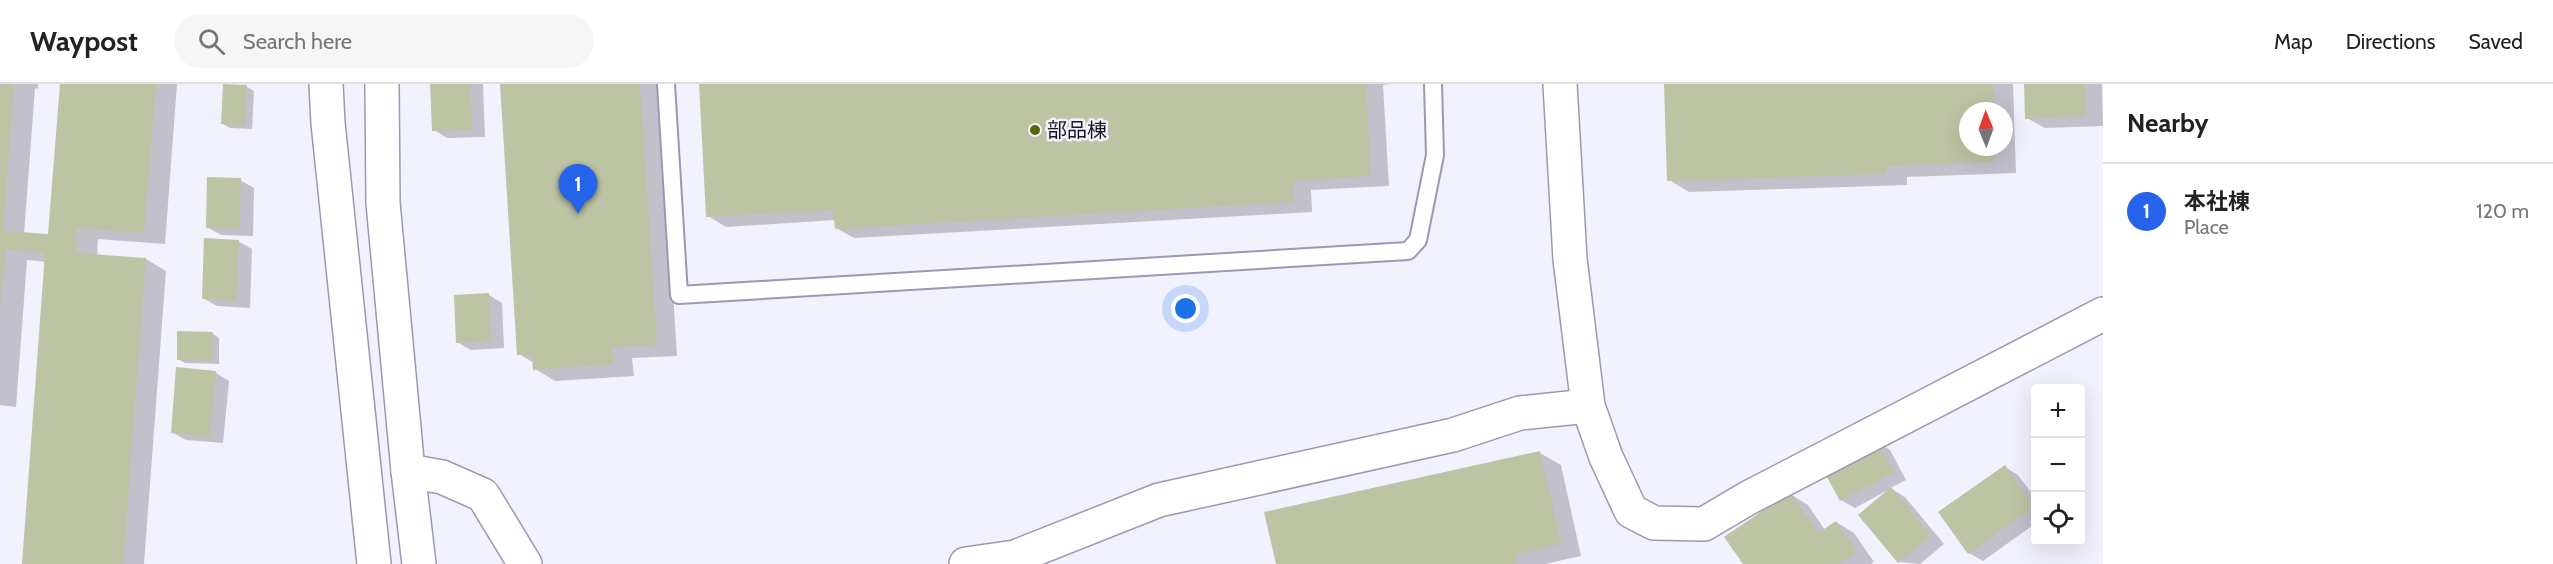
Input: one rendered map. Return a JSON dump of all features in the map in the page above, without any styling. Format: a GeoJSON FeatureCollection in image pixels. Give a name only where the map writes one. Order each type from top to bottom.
{"type":"FeatureCollection","features":[{"type":"Feature","properties":{"kind":"street"},"geometry":{"type":"LineString","coordinates":[[327,84],[328,123],[374,564]]}},
{"type":"Feature","properties":{"kind":"street"},"geometry":{"type":"LineString","coordinates":[[382,84],[383,203],[419,564]]}},
{"type":"Feature","properties":{"kind":"street"},"geometry":{"type":"LineString","coordinates":[[1560,84],[1570,259],[1588,406],[1606,457],[1632,510],[1654,523],[1704,524],[1748,498],[2103,314]]}},
{"type":"Feature","properties":{"kind":"street"},"geometry":{"type":"LineString","coordinates":[[966,564],[1015,557],[1159,501],[1453,435],[1520,413],[1588,406]]}},
{"type":"Feature","properties":{"kind":"street"},"geometry":{"type":"LineString","coordinates":[[408,471],[442,477],[483,495],[525,564]]}},
{"type":"Feature","properties":{"kind":"lane"},"geometry":{"type":"LineString","coordinates":[[666,84],[679,295],[1408,250],[1418,240],[1435,155],[1433,84]]}},
{"type":"Feature","properties":{"kind":"building"},"geometry":{"type":"Polygon","coordinates":[[[0,84],[14,84],[3,231],[48,234],[60,84],[156,84],[144,233],[77,228],[76,253],[146,258],[123,564],[22,564],[45,253],[6,249],[0,310],[0,84]]]}},
{"type":"Feature","properties":{"kind":"building"},"geometry":{"type":"Polygon","coordinates":[[[223,84],[247,85],[245,126],[221,124],[223,84]]]}},
{"type":"Feature","properties":{"kind":"building"},"geometry":{"type":"Polygon","coordinates":[[[430,84],[470,84],[472,130],[432,131],[430,84]]]}},
{"type":"Feature","properties":{"kind":"building"},"geometry":{"type":"Polygon","coordinates":[[[500,84],[640,84],[657,345],[612,347],[613,364],[533,370],[532,354],[517,355],[500,84]]]}},
{"type":"Feature","properties":{"kind":"building","name":"部品棟"},"geometry":{"type":"Polygon","coordinates":[[[699,84],[1366,84],[1371,176],[1293,181],[1294,202],[835,229],[833,210],[706,217],[699,84]]]}},
{"type":"Feature","properties":{"kind":"building"},"geometry":{"type":"Polygon","coordinates":[[[1664,84],[1993,84],[1994,102],[1959,102],[1959,156],[1995,156],[1995,162],[1886,166],[1887,174],[1667,181],[1664,84]]]}},
{"type":"Feature","properties":{"kind":"building"},"geometry":{"type":"Polygon","coordinates":[[[2024,84],[2085,84],[2086,116],[2025,119],[2024,84]]]}},
{"type":"Feature","properties":{"kind":"building"},"geometry":{"type":"Polygon","coordinates":[[[207,177],[241,178],[239,229],[206,228],[207,177]]]}},
{"type":"Feature","properties":{"kind":"building"},"geometry":{"type":"Polygon","coordinates":[[[204,238],[239,240],[236,301],[202,299],[204,238]]]}},
{"type":"Feature","properties":{"kind":"building"},"geometry":{"type":"Polygon","coordinates":[[[489,293],[491,341],[456,343],[454,295],[489,293]]]}},
{"type":"Feature","properties":{"kind":"building"},"geometry":{"type":"Polygon","coordinates":[[[177,331],[213,332],[212,361],[177,360],[177,331]]]}},
{"type":"Feature","properties":{"kind":"building"},"geometry":{"type":"Polygon","coordinates":[[[176,367],[216,371],[210,437],[171,433],[176,367]]]}},
{"type":"Feature","properties":{"kind":"building"},"geometry":{"type":"Polygon","coordinates":[[[1877,441],[1894,472],[1840,501],[1823,470],[1877,441]]]}},
{"type":"Feature","properties":{"kind":"building"},"geometry":{"type":"Polygon","coordinates":[[[1540,451],[1561,544],[1515,555],[1517,564],[1276,564],[1264,512],[1540,451]]]}},
{"type":"Feature","properties":{"kind":"building"},"geometry":{"type":"Polygon","coordinates":[[[2005,465],[2031,503],[2031,509],[1968,554],[1938,512],[2005,465]]]}},
{"type":"Feature","properties":{"kind":"building"},"geometry":{"type":"Polygon","coordinates":[[[1891,487],[1931,536],[1898,563],[1858,515],[1891,487]]]}},
{"type":"Feature","properties":{"kind":"building"},"geometry":{"type":"Polygon","coordinates":[[[1790,492],[1818,533],[1836,521],[1857,551],[1839,564],[1743,564],[1724,537],[1790,492]]]}},
{"type":"Feature","properties":{"kind":"place","name":"部品棟"},"geometry":{"type":"Point","coordinates":[1035,130]}},
{"type":"Feature","properties":{"kind":"place","name":"本社棟"},"geometry":{"type":"Point","coordinates":[578,214]}}]}
